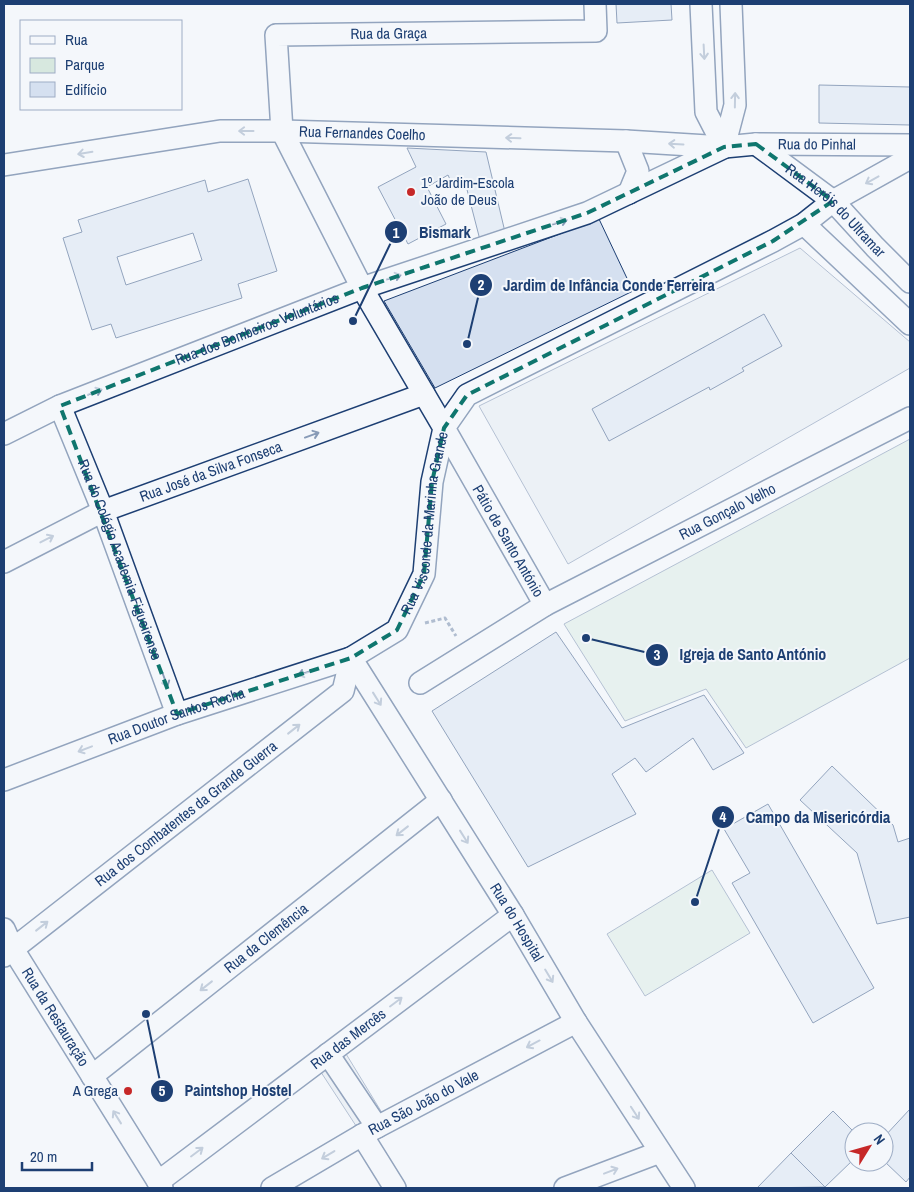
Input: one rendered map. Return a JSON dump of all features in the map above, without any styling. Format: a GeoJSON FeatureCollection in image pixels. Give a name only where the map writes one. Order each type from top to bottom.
{"type":"FeatureCollection","features":[{"type":"Feature","properties":{"kind":"street","name":"Rua da Graça"},"geometry":{"type":"LineString","coordinates":[[282,131],[276,35],[596,31],[595,4]]}},
{"type":"Feature","properties":{"kind":"street"},"geometry":{"type":"LineString","coordinates":[[701,4],[706,112],[724,147]]}},
{"type":"Feature","properties":{"kind":"street"},"geometry":{"type":"LineString","coordinates":[[724,147],[735,105],[731,4]]}},
{"type":"Feature","properties":{"kind":"street","name":"Rua Fernandes Coelho"},"geometry":{"type":"LineString","coordinates":[[4,165],[220,132],[282,131],[626,141],[724,147]]}},
{"type":"Feature","properties":{"kind":"street","name":"Rua Visconde da Marinha Grande"},"geometry":{"type":"LineString","coordinates":[[282,131],[362,288],[444,428],[432,482],[424,574],[396,630],[351,658]]}},
{"type":"Feature","properties":{"kind":"street"},"geometry":{"type":"LineString","coordinates":[[626,141],[638,171],[629,193]]}},
{"type":"Feature","properties":{"kind":"street","name":"Rua do Pinhal"},"geometry":{"type":"LineString","coordinates":[[724,147],[756,144],[910,145]]}},
{"type":"Feature","properties":{"kind":"street","name":"Rua Heróis do Ultramar"},"geometry":{"type":"LineString","coordinates":[[756,144],[833,201],[910,282]]}},
{"type":"Feature","properties":{"kind":"street","name":"Rua dos Bombeiros Voluntários"},"geometry":{"type":"LineString","coordinates":[[4,434],[60,406],[362,288],[587,213],[724,147]]}},
{"type":"Feature","properties":{"kind":"street"},"geometry":{"type":"LineString","coordinates":[[444,428],[467,395],[804,224],[833,201],[910,158]]}},
{"type":"Feature","properties":{"kind":"street"},"geometry":{"type":"LineString","coordinates":[[804,224],[909,319]]}},
{"type":"Feature","properties":{"kind":"street"},"geometry":{"type":"LineString","coordinates":[[853,270],[875,247]]}},
{"type":"Feature","properties":{"kind":"street","name":"Rua José da Silva Fonseca"},"geometry":{"type":"LineString","coordinates":[[4,562],[103,511],[424,394]]}},
{"type":"Feature","properties":{"kind":"street","name":"Rua do Colégio Academia Figueirense"},"geometry":{"type":"LineString","coordinates":[[60,406],[103,511],[177,714]]}},
{"type":"Feature","properties":{"kind":"street","name":"Rua Gonçalo Velho"},"geometry":{"type":"LineString","coordinates":[[544,605],[910,418]]}},
{"type":"Feature","properties":{"kind":"street","name":"Pátio de Santo António"},"geometry":{"type":"LineString","coordinates":[[420,683],[544,605],[444,428]]}},
{"type":"Feature","properties":{"kind":"street","name":"Rua Doutor Santos Rocha"},"geometry":{"type":"LineString","coordinates":[[4,780],[177,714],[351,658]]}},
{"type":"Feature","properties":{"kind":"street","name":"Rua do Hospital"},"geometry":{"type":"LineString","coordinates":[[351,658],[513,915],[576,1022],[684,1188]]}},
{"type":"Feature","properties":{"kind":"street","name":"Rua dos Combatentes da Grande Guerra"},"geometry":{"type":"LineString","coordinates":[[8,953],[342,691],[351,658]]}},
{"type":"Feature","properties":{"kind":"street","name":"Rua da Clemência"},"geometry":{"type":"LineString","coordinates":[[92,1076],[441,800]]}},
{"type":"Feature","properties":{"kind":"street","name":"Rua das Mercês"},"geometry":{"type":"LineString","coordinates":[[160,1185],[328,1054],[513,915]]}},
{"type":"Feature","properties":{"kind":"street","name":"Rua da Restauração"},"geometry":{"type":"LineString","coordinates":[[4,929],[8,953],[92,1076],[160,1185]]}},
{"type":"Feature","properties":{"kind":"street","name":"Rua São João do Vale"},"geometry":{"type":"LineString","coordinates":[[272,1188],[369,1131],[576,1022]]}},
{"type":"Feature","properties":{"kind":"street"},"geometry":{"type":"LineString","coordinates":[[328,1054],[369,1131],[395,1188]]}},
{"type":"Feature","properties":{"kind":"street"},"geometry":{"type":"LineString","coordinates":[[565,1188],[660,1152]]}},
{"type":"Feature","properties":{"kind":"path"},"geometry":{"type":"LineString","coordinates":[[396,630],[445,618],[467,653]]}},
{"type":"Feature","properties":{"kind":"highlighted area"},"geometry":{"type":"Polygon","coordinates":[[[756,144],[833,201],[773,241],[467,395],[444,428],[432,482],[424,574],[397,630],[351,658],[177,714],[60,406],[362,288],[587,213],[724,147],[756,144]]]}},
{"type":"Feature","properties":{"kind":"green space"},"geometry":{"type":"Polygon","coordinates":[[[910,439],[910,658],[746,748],[706,689],[625,721],[564,624],[910,439]]]}},
{"type":"Feature","properties":{"kind":"green space"},"geometry":{"type":"Polygon","coordinates":[[[712,870],[750,933],[645,996],[607,934],[712,870]]]}},
{"type":"Feature","properties":{"kind":"shaded area"},"geometry":{"type":"Polygon","coordinates":[[[800,248],[910,342],[910,368],[568,564],[479,406],[800,248]]]}},
{"type":"Feature","properties":{"kind":"shaded area"},"geometry":{"type":"Polygon","coordinates":[[[340,1044],[387,1121],[362,1135],[315,1063],[340,1044]]]}},
{"type":"Feature","properties":{"kind":"building"},"geometry":{"type":"Polygon","coordinates":[[[616,4],[671,4],[672,20],[617,23],[616,4]]]}},
{"type":"Feature","properties":{"kind":"building"},"geometry":{"type":"Polygon","coordinates":[[[819,85],[910,87],[910,125],[819,123],[819,85]]]}},
{"type":"Feature","properties":{"kind":"building"},"geometry":{"type":"Polygon","coordinates":[[[407,148],[486,152],[505,232],[480,240],[464,178],[460,180],[463,185],[457,188],[454,183],[452,184],[448,175],[427,187],[446,224],[408,244],[378,187],[416,167],[407,148]]]}},
{"type":"Feature","properties":{"kind":"building"},"geometry":{"type":"Polygon","coordinates":[[[248,179],[277,271],[238,284],[242,298],[116,338],[111,324],[92,330],[63,238],[82,232],[78,220],[205,180],[208,192],[248,179]],[[193,233],[117,257],[126,285],[202,260],[193,233]]]}},
{"type":"Feature","properties":{"kind":"building"},"geometry":{"type":"Polygon","coordinates":[[[599,219],[633,291],[435,388],[384,301],[599,219]]]}},
{"type":"Feature","properties":{"kind":"building"},"geometry":{"type":"Polygon","coordinates":[[[764,314],[782,346],[742,368],[744,371],[710,390],[709,387],[609,441],[592,409],[764,314]]]}},
{"type":"Feature","properties":{"kind":"building"},"geometry":{"type":"Polygon","coordinates":[[[556,632],[622,728],[704,695],[744,753],[713,770],[693,738],[646,772],[635,758],[612,774],[636,814],[528,867],[432,711],[556,632]]]}},
{"type":"Feature","properties":{"kind":"building"},"geometry":{"type":"Polygon","coordinates":[[[832,766],[893,825],[898,842],[910,838],[910,917],[877,924],[857,853],[800,800],[832,766]]]}},
{"type":"Feature","properties":{"kind":"building"},"geometry":{"type":"Polygon","coordinates":[[[768,804],[874,988],[813,1023],[732,883],[750,873],[724,829],[768,804]]]}},
{"type":"Feature","properties":{"kind":"building"},"geometry":{"type":"Polygon","coordinates":[[[910,1109],[910,1177],[906,1182],[894,1171],[894,1126],[910,1109]]]}},
{"type":"Feature","properties":{"kind":"building"},"geometry":{"type":"Polygon","coordinates":[[[833,1111],[844,1122],[844,1169],[825,1187],[791,1153],[833,1111]]]}},
{"type":"Feature","properties":{"kind":"building"},"geometry":{"type":"Polygon","coordinates":[[[791,1153],[825,1187],[757,1188],[791,1153]]]}},
{"type":"Feature","properties":{"kind":"place","name":"1º Jardim-Escola João de Deus"},"geometry":{"type":"Point","coordinates":[411,192]}},
{"type":"Feature","properties":{"kind":"place","name":"Bismark"},"geometry":{"type":"Point","coordinates":[353,321]}},
{"type":"Feature","properties":{"kind":"place","name":"Jardim de Infância Conde Ferreira"},"geometry":{"type":"Point","coordinates":[467,344]}},
{"type":"Feature","properties":{"kind":"place","name":"Igreja de Santo António"},"geometry":{"type":"Point","coordinates":[586,638]}},
{"type":"Feature","properties":{"kind":"place","name":"Campo da Misericórdia"},"geometry":{"type":"Point","coordinates":[695,902]}},
{"type":"Feature","properties":{"kind":"place","name":"Paintshop Hostel"},"geometry":{"type":"Point","coordinates":[146,1014]}},
{"type":"Feature","properties":{"kind":"place","name":"A Grega"},"geometry":{"type":"Point","coordinates":[128,1091]}}]}
